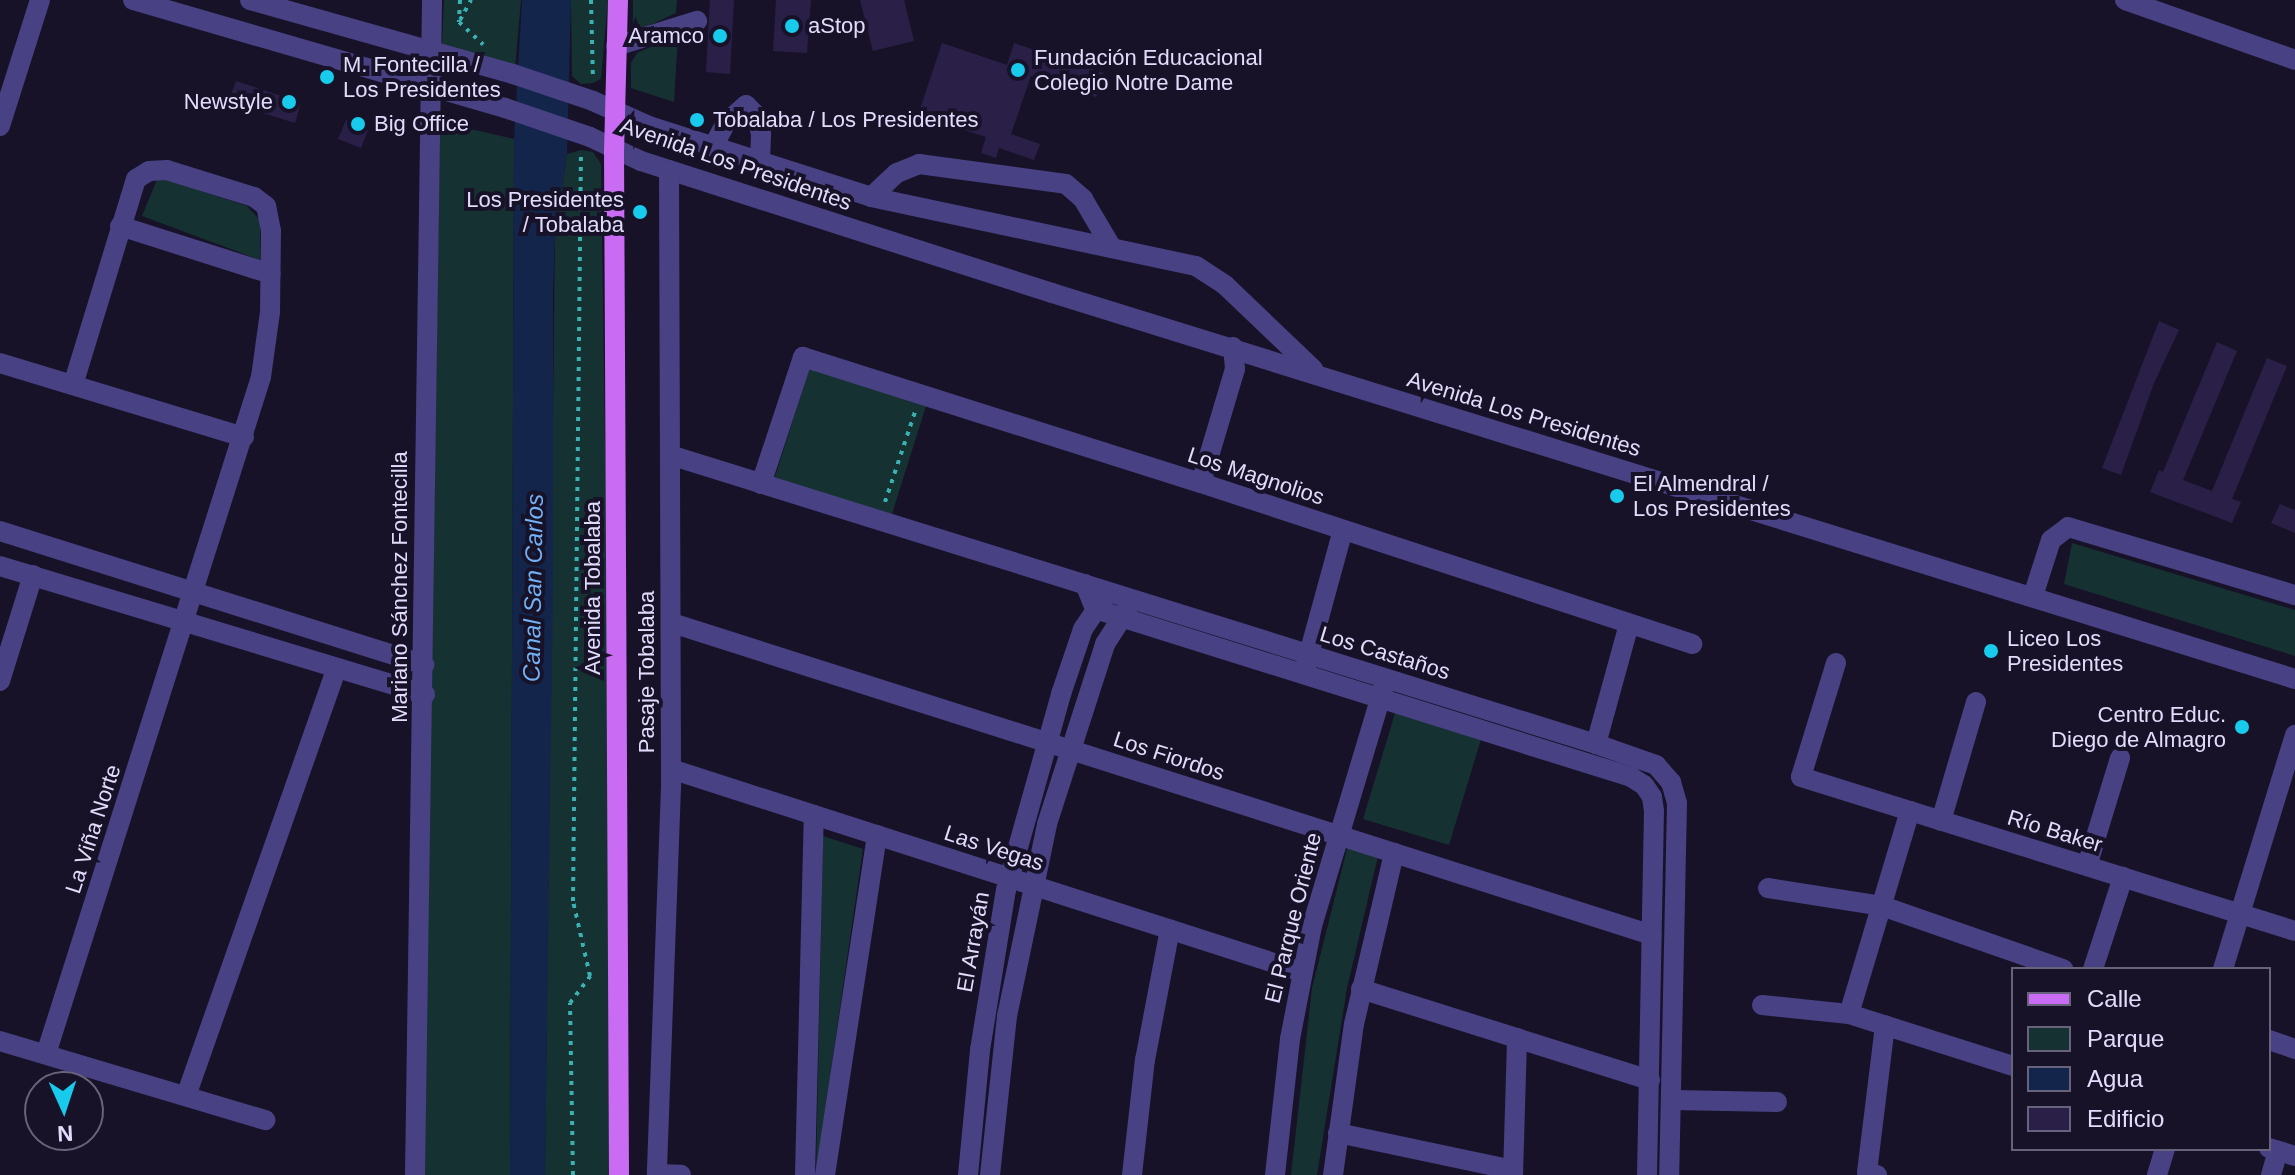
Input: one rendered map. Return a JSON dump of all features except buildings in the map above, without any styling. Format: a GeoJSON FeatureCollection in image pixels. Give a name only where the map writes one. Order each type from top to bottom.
{"type":"FeatureCollection","features":[{"type":"Feature","properties":{"kind":"main road","name":"Avenida Tobalaba"},"geometry":{"type":"LineString","coordinates":[[618,0],[614,150],[619,1175]]}},
{"type":"Feature","properties":{"kind":"street"},"geometry":{"type":"LineString","coordinates":[[0,126],[40,0]]}},
{"type":"Feature","properties":{"kind":"street","name":"Avenida Los Presidentes"},"geometry":{"type":"LineString","coordinates":[[133,0],[195,9],[431,87],[505,108],[584,140],[784,207],[2295,679]]}},
{"type":"Feature","properties":{"kind":"street","name":"Avenida Los Presidentes"},"geometry":{"type":"LineString","coordinates":[[250,0],[507,73],[590,100],[615,113],[713,147],[871,197],[1196,266],[1225,285],[1323,377]]}},
{"type":"Feature","properties":{"kind":"street","name":"Mariano Sánchez Fontecilla"},"geometry":{"type":"LineString","coordinates":[[415,1175],[425,694],[424,380],[432,0]]}},
{"type":"Feature","properties":{"kind":"street"},"geometry":{"type":"LineString","coordinates":[[2125,0],[2295,60]]}},
{"type":"Feature","properties":{"kind":"street"},"geometry":{"type":"LineString","coordinates":[[616,46],[697,21]]}},
{"type":"Feature","properties":{"kind":"street"},"geometry":{"type":"LineString","coordinates":[[713,147],[726,123],[746,105],[756,115],[761,134],[750,159],[739,176],[720,185]]}},
{"type":"Feature","properties":{"kind":"street"},"geometry":{"type":"LineString","coordinates":[[871,197],[897,173],[919,164],[1066,184],[1083,199],[1112,248]]}},
{"type":"Feature","properties":{"kind":"street","name":"La Viña Norte"},"geometry":{"type":"LineString","coordinates":[[46,1054],[185,619],[190,591],[244,437],[268,344],[271,274],[266,206],[254,197],[155,169],[132,185],[120,226]]}},
{"type":"Feature","properties":{"kind":"street","name":"Pasaje Tobalaba"},"geometry":{"type":"LineString","coordinates":[[657,1174],[671,769],[669,170]]}},
{"type":"Feature","properties":{"kind":"street"},"geometry":{"type":"LineString","coordinates":[[784,207],[781,188],[794,174]]}},
{"type":"Feature","properties":{"kind":"street"},"geometry":{"type":"LineString","coordinates":[[73,385],[120,226],[271,274]]}},
{"type":"Feature","properties":{"kind":"street"},"geometry":{"type":"LineString","coordinates":[[1201,483],[1235,369],[1233,347],[1248,334],[1252,311]]}},
{"type":"Feature","properties":{"kind":"street","name":"Los Magnolios"},"geometry":{"type":"LineString","coordinates":[[761,484],[803,357],[1692,644]]}},
{"type":"Feature","properties":{"kind":"street"},"geometry":{"type":"LineString","coordinates":[[0,363],[244,437]]}},
{"type":"Feature","properties":{"kind":"street","name":"Los Castaños"},"geometry":{"type":"LineString","coordinates":[[670,455],[1135,600],[1306,664]]}},
{"type":"Feature","properties":{"kind":"street"},"geometry":{"type":"LineString","coordinates":[[2033,596],[2051,540],[2068,527],[2295,595]]}},
{"type":"Feature","properties":{"kind":"street"},"geometry":{"type":"LineString","coordinates":[[1306,664],[1343,530]]}},
{"type":"Feature","properties":{"kind":"street"},"geometry":{"type":"LineString","coordinates":[[0,531],[424,665]]}},
{"type":"Feature","properties":{"kind":"street"},"geometry":{"type":"LineString","coordinates":[[0,566],[185,619],[336,670],[425,694]]}},
{"type":"Feature","properties":{"kind":"street"},"geometry":{"type":"LineString","coordinates":[[0,681],[33,575]]}},
{"type":"Feature","properties":{"kind":"street"},"geometry":{"type":"LineString","coordinates":[[1085,584],[1095,609]]}},
{"type":"Feature","properties":{"kind":"street","name":"El Arrayán"},"geometry":{"type":"LineString","coordinates":[[968,1175],[980,1050],[1009,878],[1046,742],[1077,647],[1095,609],[1109,592]]}},
{"type":"Feature","properties":{"kind":"street"},"geometry":{"type":"LineString","coordinates":[[990,1175],[1007,1016],[1033,886],[1069,749],[1105,644],[1135,600]]}},
{"type":"Feature","properties":{"kind":"street","name":"Los Castaños"},"geometry":{"type":"LineString","coordinates":[[1095,609],[1306,664],[1383,688],[1631,777],[1649,791],[1654,811],[1652,935]]}},
{"type":"Feature","properties":{"kind":"street","name":"Los Fiordos"},"geometry":{"type":"LineString","coordinates":[[672,623],[1652,935]]}},
{"type":"Feature","properties":{"kind":"street"},"geometry":{"type":"LineString","coordinates":[[1596,744],[1629,624]]}},
{"type":"Feature","properties":{"kind":"street","name":"Río Baker"},"geometry":{"type":"LineString","coordinates":[[1836,663],[1801,777],[2295,931]]}},
{"type":"Feature","properties":{"kind":"street"},"geometry":{"type":"LineString","coordinates":[[186,1096],[336,670]]}},
{"type":"Feature","properties":{"kind":"street","name":"Los Castaños"},"geometry":{"type":"LineString","coordinates":[[1383,688],[1596,744],[1648,761],[1667,775],[1677,803],[1672,1100]]}},
{"type":"Feature","properties":{"kind":"street","name":"El Parque Oriente"},"geometry":{"type":"LineString","coordinates":[[1275,1175],[1302,972],[1338,835],[1383,688]]}},
{"type":"Feature","properties":{"kind":"street"},"geometry":{"type":"LineString","coordinates":[[1941,821],[1976,702]]}},
{"type":"Feature","properties":{"kind":"street"},"geometry":{"type":"LineString","coordinates":[[2224,967],[2295,735]]}},
{"type":"Feature","properties":{"kind":"street"},"geometry":{"type":"LineString","coordinates":[[2087,866],[2120,758]]}},
{"type":"Feature","properties":{"kind":"street","name":"Las Vegas"},"geometry":{"type":"LineString","coordinates":[[671,769],[1302,972]]}},
{"type":"Feature","properties":{"kind":"street"},"geometry":{"type":"LineString","coordinates":[[1849,1014],[1910,811]]}},
{"type":"Feature","properties":{"kind":"street"},"geometry":{"type":"LineString","coordinates":[[805,1175],[814,815]]}},
{"type":"Feature","properties":{"kind":"street"},"geometry":{"type":"LineString","coordinates":[[825,1175],[877,835]]}},
{"type":"Feature","properties":{"kind":"street"},"geometry":{"type":"LineString","coordinates":[[1333,1175],[1361,989],[1394,853]]}},
{"type":"Feature","properties":{"kind":"street"},"geometry":{"type":"LineString","coordinates":[[2094,967],[2123,877]]}},
{"type":"Feature","properties":{"kind":"street"},"geometry":{"type":"LineString","coordinates":[[1768,888],[1882,906],[2057,967]]}},
{"type":"Feature","properties":{"kind":"street"},"geometry":{"type":"LineString","coordinates":[[1132,1175],[1145,1060],[1170,929]]}},
{"type":"Feature","properties":{"kind":"street"},"geometry":{"type":"LineString","coordinates":[[1647,1175],[1652,935]]}},
{"type":"Feature","properties":{"kind":"street"},"geometry":{"type":"LineString","coordinates":[[1361,989],[1650,1080]]}},
{"type":"Feature","properties":{"kind":"street"},"geometry":{"type":"LineString","coordinates":[[1762,1005],[1849,1014],[2011,1065]]}},
{"type":"Feature","properties":{"kind":"street"},"geometry":{"type":"LineString","coordinates":[[1877,1175],[1867,1172],[1885,1025]]}},
{"type":"Feature","properties":{"kind":"street"},"geometry":{"type":"LineString","coordinates":[[1338,1133],[1513,1173],[1517,1038]]}},
{"type":"Feature","properties":{"kind":"street"},"geometry":{"type":"LineString","coordinates":[[0,1041],[265,1120]]}},
{"type":"Feature","properties":{"kind":"street"},"geometry":{"type":"LineString","coordinates":[[2271,1041],[2295,1049]]}},
{"type":"Feature","properties":{"kind":"street"},"geometry":{"type":"LineString","coordinates":[[1669,1175],[1672,1100],[1777,1102]]}},
{"type":"Feature","properties":{"kind":"street"},"geometry":{"type":"LineString","coordinates":[[2157,1175],[2164,1151]]}},
{"type":"Feature","properties":{"kind":"street"},"geometry":{"type":"LineString","coordinates":[[2271,1175],[2281,1152]]}},
{"type":"Feature","properties":{"kind":"street"},"geometry":{"type":"LineString","coordinates":[[657,1174],[681,1175]]}},
{"type":"Feature","properties":{"kind":"path"},"geometry":{"type":"LineString","coordinates":[[460,0],[459,22],[500,61],[507,73]]}},
{"type":"Feature","properties":{"kind":"path"},"geometry":{"type":"LineString","coordinates":[[459,22],[471,0]]}},
{"type":"Feature","properties":{"kind":"path"},"geometry":{"type":"LineString","coordinates":[[590,100],[591,0]]}},
{"type":"Feature","properties":{"kind":"path"},"geometry":{"type":"LineString","coordinates":[[573,1175],[570,1003],[590,976],[573,901],[584,140]]}},
{"type":"Feature","properties":{"kind":"path"},"geometry":{"type":"LineString","coordinates":[[879,520],[921,394]]}},
{"type":"Feature","properties":{"kind":"green space"},"geometry":{"type":"Polygon","coordinates":[[[444,0],[521,0],[515,69],[442,44],[444,0]]]}},
{"type":"Feature","properties":{"kind":"green space"},"geometry":{"type":"Polygon","coordinates":[[[571,0],[608,0],[601,79],[593,83],[581,84],[572,76],[571,0]]]}},
{"type":"Feature","properties":{"kind":"green space"},"geometry":{"type":"Polygon","coordinates":[[[633,0],[677,0],[676,13],[633,33],[633,0]]]}},
{"type":"Feature","properties":{"kind":"green space"},"geometry":{"type":"Polygon","coordinates":[[[678,35],[674,102],[631,88],[631,63],[637,53],[678,35]]]}},
{"type":"Feature","properties":{"kind":"green space"},"geometry":{"type":"Polygon","coordinates":[[[440,122],[514,139],[510,1175],[424,1175],[440,122]]]}},
{"type":"Feature","properties":{"kind":"green space"},"geometry":{"type":"Polygon","coordinates":[[[581,150],[593,152],[601,164],[605,442],[616,753],[610,1175],[545,1175],[555,230],[567,154],[581,150]]]}},
{"type":"Feature","properties":{"kind":"green space"},"geometry":{"type":"Polygon","coordinates":[[[158,177],[247,206],[260,220],[260,260],[142,216],[158,177]]]}},
{"type":"Feature","properties":{"kind":"green space"},"geometry":{"type":"Polygon","coordinates":[[[810,366],[927,403],[891,517],[774,480],[810,366]]]}},
{"type":"Feature","properties":{"kind":"green space"},"geometry":{"type":"Polygon","coordinates":[[[2072,543],[2295,610],[2295,656],[2064,584],[2072,543]]]}},
{"type":"Feature","properties":{"kind":"green space"},"geometry":{"type":"Polygon","coordinates":[[[1396,710],[1482,736],[1449,845],[1363,819],[1396,710]]]}},
{"type":"Feature","properties":{"kind":"green space"},"geometry":{"type":"Polygon","coordinates":[[[823,836],[863,849],[816,1172],[823,836]]]}},
{"type":"Feature","properties":{"kind":"green space"},"geometry":{"type":"Polygon","coordinates":[[[1349,841],[1379,852],[1347,988],[1317,1175],[1291,1175],[1312,988],[1349,841]]]}},
{"type":"Feature","properties":{"kind":"water","name":"Canal San Carlos"},"geometry":{"type":"Polygon","coordinates":[[[522,0],[571,0],[567,154],[555,230],[553,295],[553,585],[545,1175],[510,1175],[514,139],[522,0]]]}},
{"type":"Feature","properties":{"kind":"place","name":"aStop"},"geometry":{"type":"Point","coordinates":[792,26]}},
{"type":"Feature","properties":{"kind":"place","name":"Aramco"},"geometry":{"type":"Point","coordinates":[720,36]}},
{"type":"Feature","properties":{"kind":"place","name":"Fundación Educacional Colegio Notre Dame"},"geometry":{"type":"Point","coordinates":[1018,70]}},
{"type":"Feature","properties":{"kind":"place","name":"M. Fontecilla / Los Presidentes"},"geometry":{"type":"Point","coordinates":[327,77]}},
{"type":"Feature","properties":{"kind":"place","name":"Newstyle"},"geometry":{"type":"Point","coordinates":[289,102]}},
{"type":"Feature","properties":{"kind":"place","name":"Tobalaba / Los Presidentes"},"geometry":{"type":"Point","coordinates":[697,120]}},
{"type":"Feature","properties":{"kind":"place","name":"Big Office"},"geometry":{"type":"Point","coordinates":[358,124]}},
{"type":"Feature","properties":{"kind":"place","name":"Los Presidentes / Tobalaba"},"geometry":{"type":"Point","coordinates":[640,212]}},
{"type":"Feature","properties":{"kind":"place","name":"El Almendral / Los Presidentes"},"geometry":{"type":"Point","coordinates":[1617,496]}},
{"type":"Feature","properties":{"kind":"place","name":"Liceo Los Presidentes"},"geometry":{"type":"Point","coordinates":[1991,651]}},
{"type":"Feature","properties":{"kind":"place","name":"Centro Educ. Diego de Almagro"},"geometry":{"type":"Point","coordinates":[2242,727]}}]}
